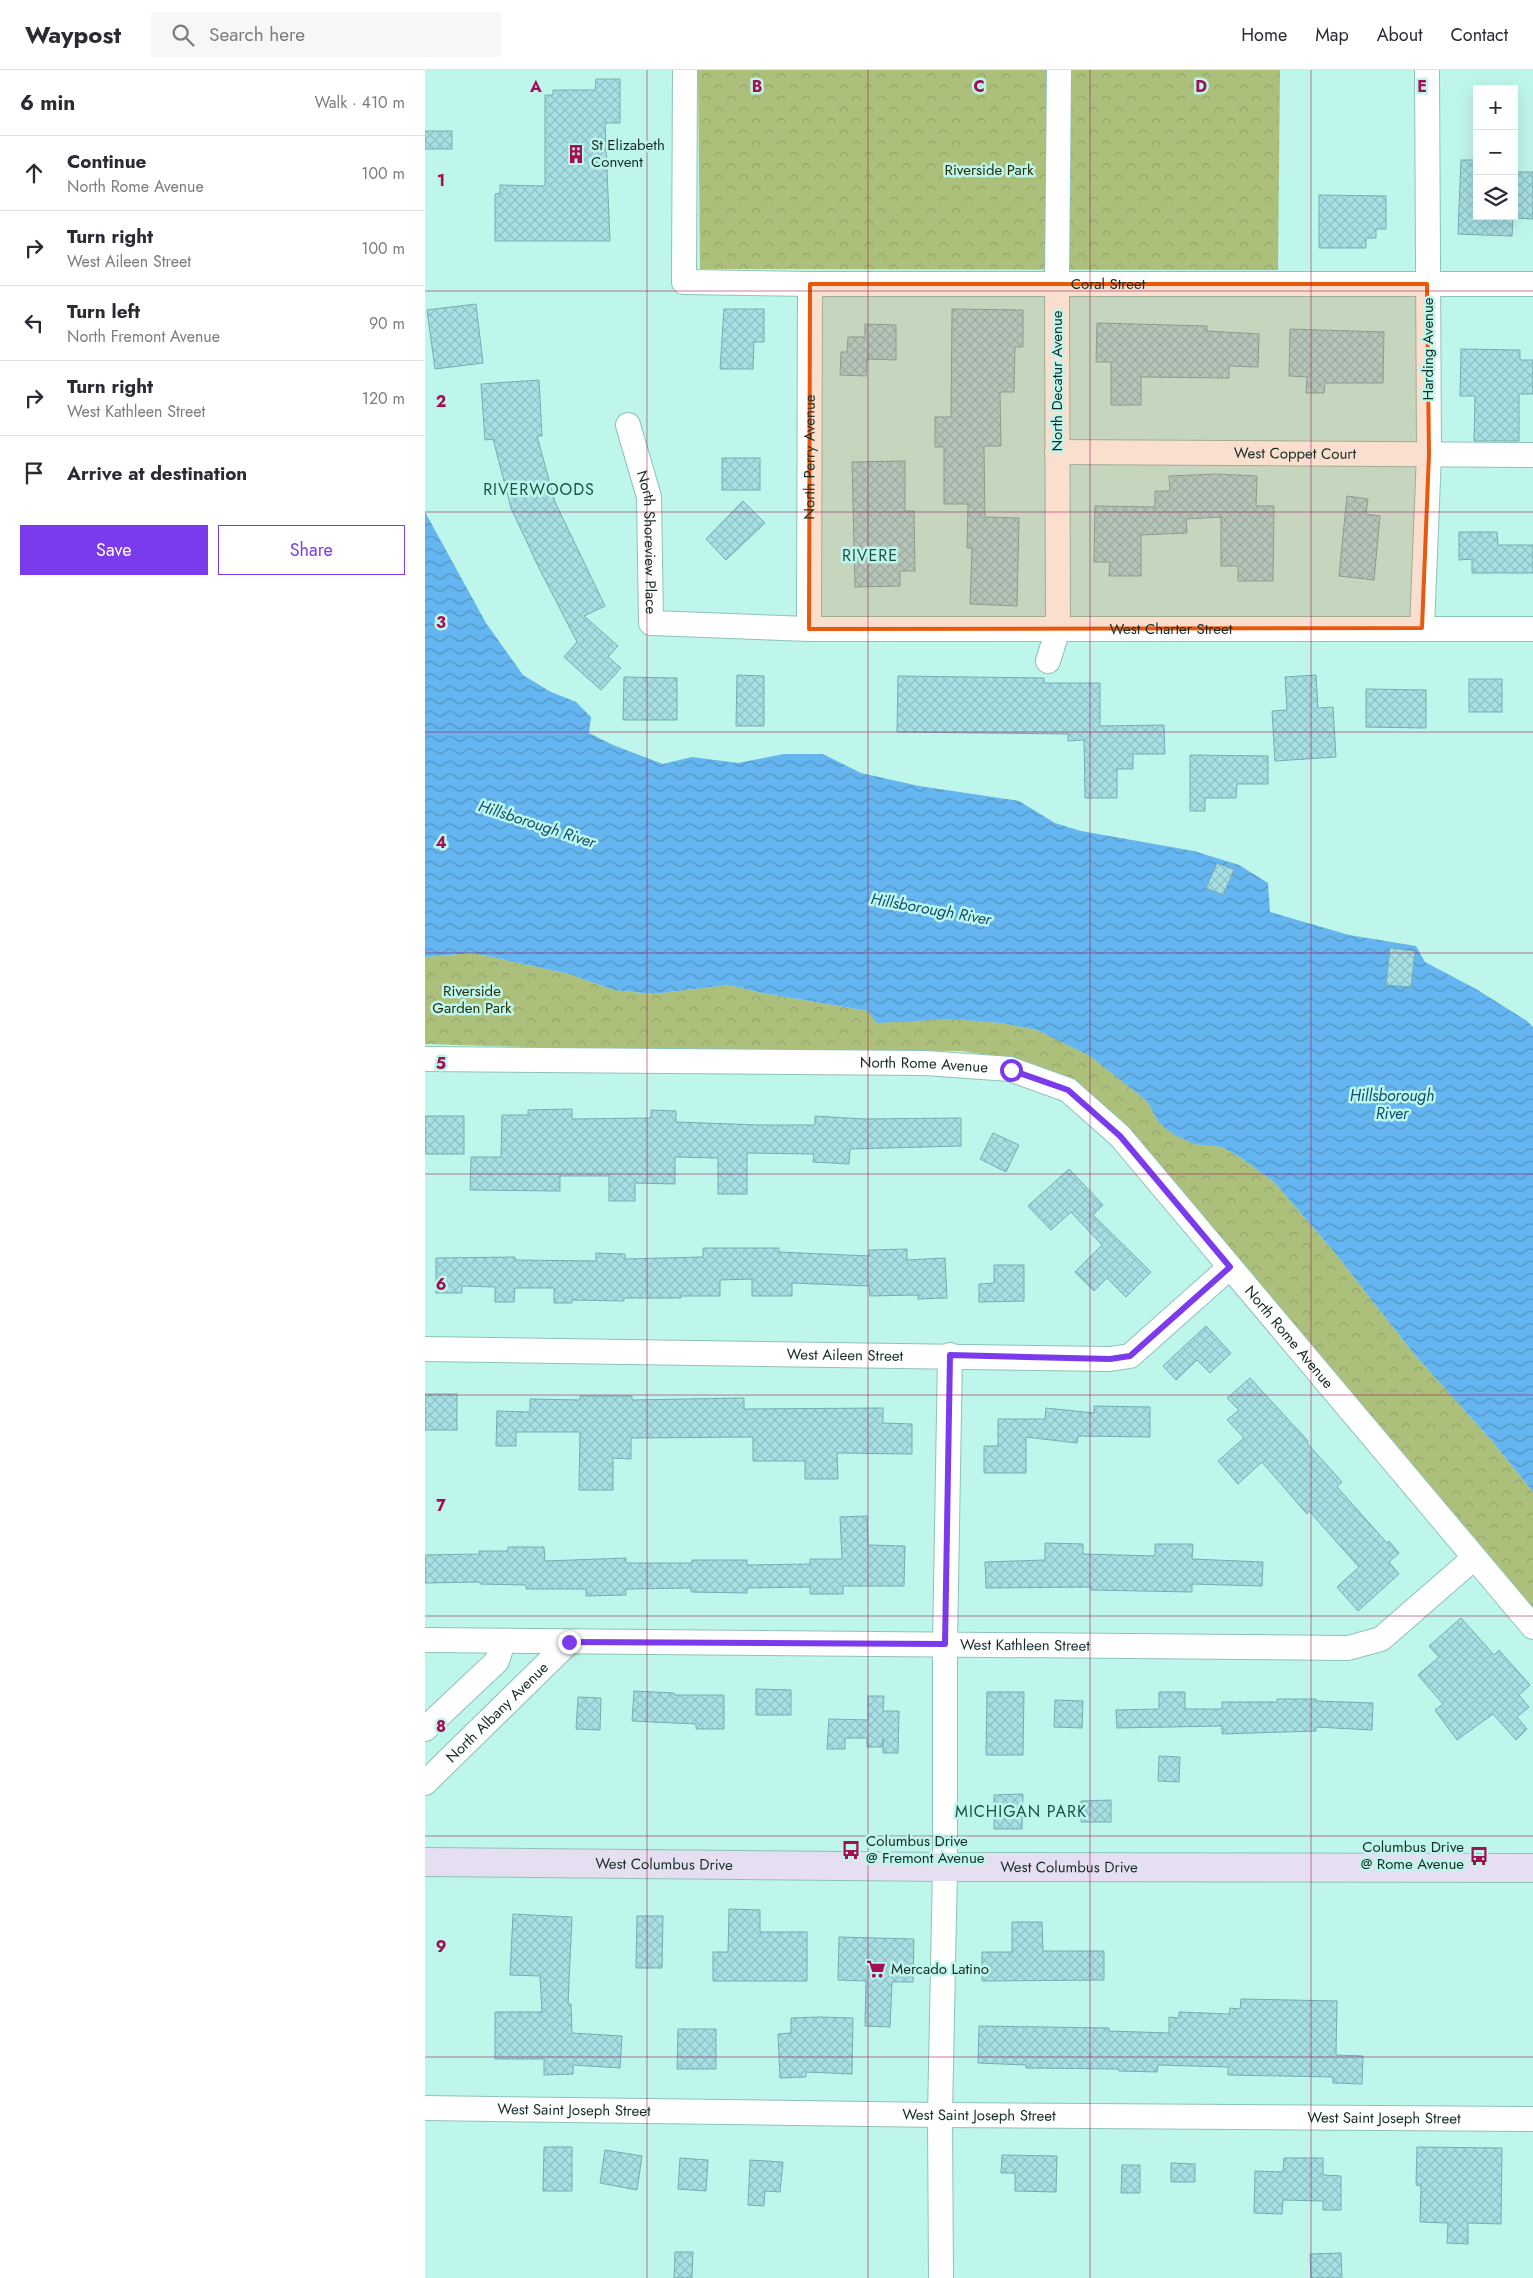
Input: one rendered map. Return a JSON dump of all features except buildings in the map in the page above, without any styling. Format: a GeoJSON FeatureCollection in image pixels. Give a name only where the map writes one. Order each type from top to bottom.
{"type":"FeatureCollection","features":[{"type":"Feature","properties":{"kind":"main road","name":"West Columbus Drive"},"geometry":{"type":"LineString","coordinates":[[425,1862],[945,1867],[1533,1868]]}},
{"type":"Feature","properties":{"kind":"street","name":"Coral Street"},"geometry":{"type":"LineString","coordinates":[[685,70],[685,282],[810,284],[1533,284]]}},
{"type":"Feature","properties":{"kind":"street","name":"North Decatur Avenue"},"geometry":{"type":"LineString","coordinates":[[1048,661],[1058,629],[1057,283],[1059,70]]}},
{"type":"Feature","properties":{"kind":"street","name":"Harding Avenue"},"geometry":{"type":"LineString","coordinates":[[1422,628],[1429,454],[1427,70]]}},
{"type":"Feature","properties":{"kind":"street","name":"North Perry Avenue"},"geometry":{"type":"LineString","coordinates":[[809,629],[810,284]]}},
{"type":"Feature","properties":{"kind":"street","name":"North Shoreview Place"},"geometry":{"type":"LineString","coordinates":[[628,425],[649,497],[651,623],[809,629]]}},
{"type":"Feature","properties":{"kind":"street","name":"West Coppet Court"},"geometry":{"type":"LineString","coordinates":[[1057,452],[1533,455]]}},
{"type":"Feature","properties":{"kind":"street","name":"West Charter Street"},"geometry":{"type":"LineString","coordinates":[[809,629],[1533,629]]}},
{"type":"Feature","properties":{"kind":"street","name":"North Rome Avenue"},"geometry":{"type":"LineString","coordinates":[[425,1059],[925,1063],[1011,1070],[1068,1090],[1120,1136],[1533,1627]]}},
{"type":"Feature","properties":{"kind":"street","name":"West Aileen Street"},"geometry":{"type":"LineString","coordinates":[[425,1349],[950,1355],[1110,1359],[1130,1356],[1230,1267]]}},
{"type":"Feature","properties":{"kind":"street"},"geometry":{"type":"LineString","coordinates":[[941,2278],[940,2115],[945,1867],[945,1644],[950,1355]]}},
{"type":"Feature","properties":{"kind":"street","name":"West Kathleen Street"},"geometry":{"type":"LineString","coordinates":[[425,1640],[1348,1648],[1381,1639],[1474,1558]]}},
{"type":"Feature","properties":{"kind":"street"},"geometry":{"type":"LineString","coordinates":[[425,1729],[497,1661],[503,1642]]}},
{"type":"Feature","properties":{"kind":"street","name":"North Albany Avenue"},"geometry":{"type":"LineString","coordinates":[[425,1783],[569,1642]]}},
{"type":"Feature","properties":{"kind":"street","name":"West Saint Joseph Street"},"geometry":{"type":"LineString","coordinates":[[425,2108],[940,2115],[1533,2119]]}},
{"type":"Feature","properties":{"kind":"highlighted area"},"geometry":{"type":"Polygon","coordinates":[[[810,284],[1427,284],[1429,454],[1422,628],[809,629],[810,284]]]}},
{"type":"Feature","properties":{"kind":"green space","name":"Riverside Park"},"geometry":{"type":"Polygon","coordinates":[[[698,70],[1280,70],[1278,270],[700,269],[698,70]]]}},
{"type":"Feature","properties":{"kind":"green space","name":"Riverside Garden Park"},"geometry":{"type":"Polygon","coordinates":[[[473,953],[569,974],[614,990],[653,994],[728,985],[762,993],[868,1011],[1001,1023],[1037,1030],[1091,1056],[1147,1101],[1159,1123],[1194,1144],[1222,1147],[1274,1182],[1335,1253],[1414,1354],[1492,1441],[1533,1492],[1533,1607],[1128,1127],[1088,1093],[1005,1058],[962,1051],[594,1049],[425,1044],[425,957],[473,953]]]}},
{"type":"Feature","properties":{"kind":"water","name":"Hillsborough River"},"geometry":{"type":"Polygon","coordinates":[[[425,512],[486,623],[523,675],[549,691],[576,702],[591,717],[589,733],[613,745],[663,764],[692,757],[738,763],[784,754],[823,754],[861,773],[919,786],[1019,801],[1055,823],[1081,831],[1194,851],[1239,865],[1268,883],[1270,912],[1349,935],[1416,946],[1425,962],[1476,989],[1527,1021],[1533,1027],[1533,1492],[1492,1441],[1414,1354],[1335,1253],[1274,1182],[1222,1147],[1194,1144],[1173,1134],[1159,1123],[1147,1101],[1090,1056],[1037,1030],[1001,1023],[952,1019],[877,1023],[868,1011],[762,993],[728,985],[653,994],[614,990],[569,974],[473,953],[425,957],[425,512]]]}},
{"type":"Feature","properties":{"kind":"place","name":"St Elizabeth Convent"},"geometry":{"type":"Point","coordinates":[576,154]}},
{"type":"Feature","properties":{"kind":"place","name":"Columbus Drive @ Fremont Avenue"},"geometry":{"type":"Point","coordinates":[851,1850]}},
{"type":"Feature","properties":{"kind":"place","name":"Columbus Drive @ Rome Avenue"},"geometry":{"type":"Point","coordinates":[1479,1856]}},
{"type":"Feature","properties":{"kind":"place","name":"Mercado Latino"},"geometry":{"type":"Point","coordinates":[876,1969]}},
{"type":"Feature","properties":{"kind":"district","name":"RIVERWOODS"},"geometry":{"type":"Point","coordinates":[539,489]}},
{"type":"Feature","properties":{"kind":"district","name":"RIVERE"},"geometry":{"type":"Point","coordinates":[870,555]}},
{"type":"Feature","properties":{"kind":"district","name":"MICHIGAN PARK"},"geometry":{"type":"Point","coordinates":[1021,1811]}},
{"type":"Feature","properties":{"kind":"route"},"geometry":{"type":"LineString","coordinates":[[569,1642],[945,1644],[950,1355],[1110,1359],[1130,1356],[1230,1267],[1120,1136],[1068,1090],[1011,1070]]}}]}
